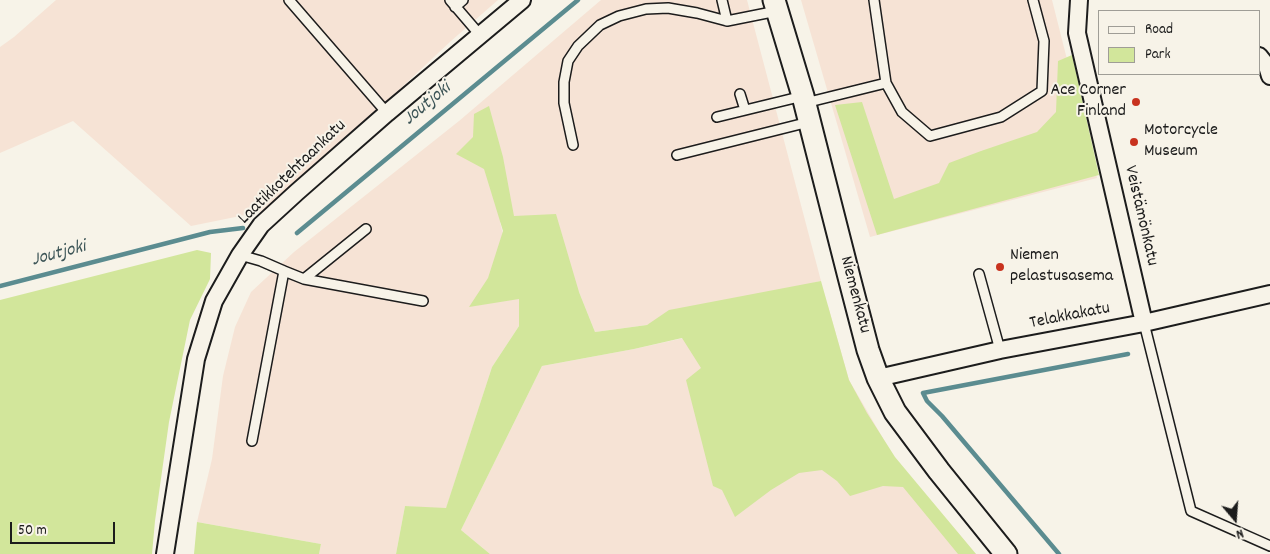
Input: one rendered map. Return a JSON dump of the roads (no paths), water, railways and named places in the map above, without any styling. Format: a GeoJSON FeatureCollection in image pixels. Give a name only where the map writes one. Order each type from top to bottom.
{"type":"FeatureCollection","features":[{"type":"Feature","properties":{"kind":"street","name":"Laatikkotehtaankatu"},"geometry":{"type":"LineString","coordinates":[[165,554],[196,359],[214,301],[240,255],[262,225],[387,112],[522,0]]}},
{"type":"Feature","properties":{"kind":"street","name":"Veistämönkatu"},"geometry":{"type":"LineString","coordinates":[[1079,0],[1077,32],[1093,75],[1144,323]]}},
{"type":"Feature","properties":{"kind":"street","name":"Niemenkatu"},"geometry":{"type":"LineString","coordinates":[[775,5],[806,107],[868,350],[878,378],[895,412],[939,471],[1006,554]]}},
{"type":"Feature","properties":{"kind":"street"},"geometry":{"type":"LineString","coordinates":[[1260,57],[1267,66],[1270,76]]}},
{"type":"Feature","properties":{"kind":"street","name":"Telakkakatu"},"geometry":{"type":"LineString","coordinates":[[878,378],[1000,350],[1144,323],[1270,294]]}},
{"type":"Feature","properties":{"kind":"lane"},"geometry":{"type":"LineString","coordinates":[[289,0],[387,112]]}},
{"type":"Feature","properties":{"kind":"lane"},"geometry":{"type":"LineString","coordinates":[[463,0],[452,3],[480,35]]}},
{"type":"Feature","properties":{"kind":"lane"},"geometry":{"type":"LineString","coordinates":[[722,0],[727,21]]}},
{"type":"Feature","properties":{"kind":"lane"},"geometry":{"type":"LineString","coordinates":[[874,0],[886,83],[902,112],[930,136],[1001,117],[1042,91],[1044,41],[1033,0]]}},
{"type":"Feature","properties":{"kind":"lane"},"geometry":{"type":"LineString","coordinates":[[573,145],[564,104],[564,82],[568,61],[578,46],[600,25],[619,16],[646,9],[668,8],[727,21],[775,5]]}},
{"type":"Feature","properties":{"kind":"lane"},"geometry":{"type":"LineString","coordinates":[[677,155],[806,107],[886,83]]}},
{"type":"Feature","properties":{"kind":"lane"},"geometry":{"type":"LineString","coordinates":[[740,94],[745,110]]}},
{"type":"Feature","properties":{"kind":"lane"},"geometry":{"type":"LineString","coordinates":[[717,117],[745,110],[806,107]]}},
{"type":"Feature","properties":{"kind":"lane"},"geometry":{"type":"LineString","coordinates":[[304,279],[366,229]]}},
{"type":"Feature","properties":{"kind":"lane"},"geometry":{"type":"LineString","coordinates":[[240,255],[261,261],[304,279],[424,301]]}},
{"type":"Feature","properties":{"kind":"lane"},"geometry":{"type":"LineString","coordinates":[[252,440],[284,271]]}},
{"type":"Feature","properties":{"kind":"lane"},"geometry":{"type":"LineString","coordinates":[[979,274],[1000,350]]}},
{"type":"Feature","properties":{"kind":"lane"},"geometry":{"type":"LineString","coordinates":[[1144,323],[1191,511],[1270,546]]}},
{"type":"Feature","properties":{"kind":"waterway","name":"Joutjoki"},"geometry":{"type":"LineString","coordinates":[[297,233],[578,0]]}},
{"type":"Feature","properties":{"kind":"waterway","name":"Joutjoki"},"geometry":{"type":"LineString","coordinates":[[0,286],[210,232],[243,228]]}},
{"type":"Feature","properties":{"kind":"waterway"},"geometry":{"type":"LineString","coordinates":[[1059,554],[942,416],[927,401],[923,393],[1128,354]]}},
{"type":"Feature","properties":{"kind":"place","name":"Ace Corner Finland"},"geometry":{"type":"Point","coordinates":[1136,102]}},
{"type":"Feature","properties":{"kind":"place","name":"Motorcycle Museum"},"geometry":{"type":"Point","coordinates":[1134,142]}},
{"type":"Feature","properties":{"kind":"place","name":"Niemen pelastusasema"},"geometry":{"type":"Point","coordinates":[1000,267]}}]}
